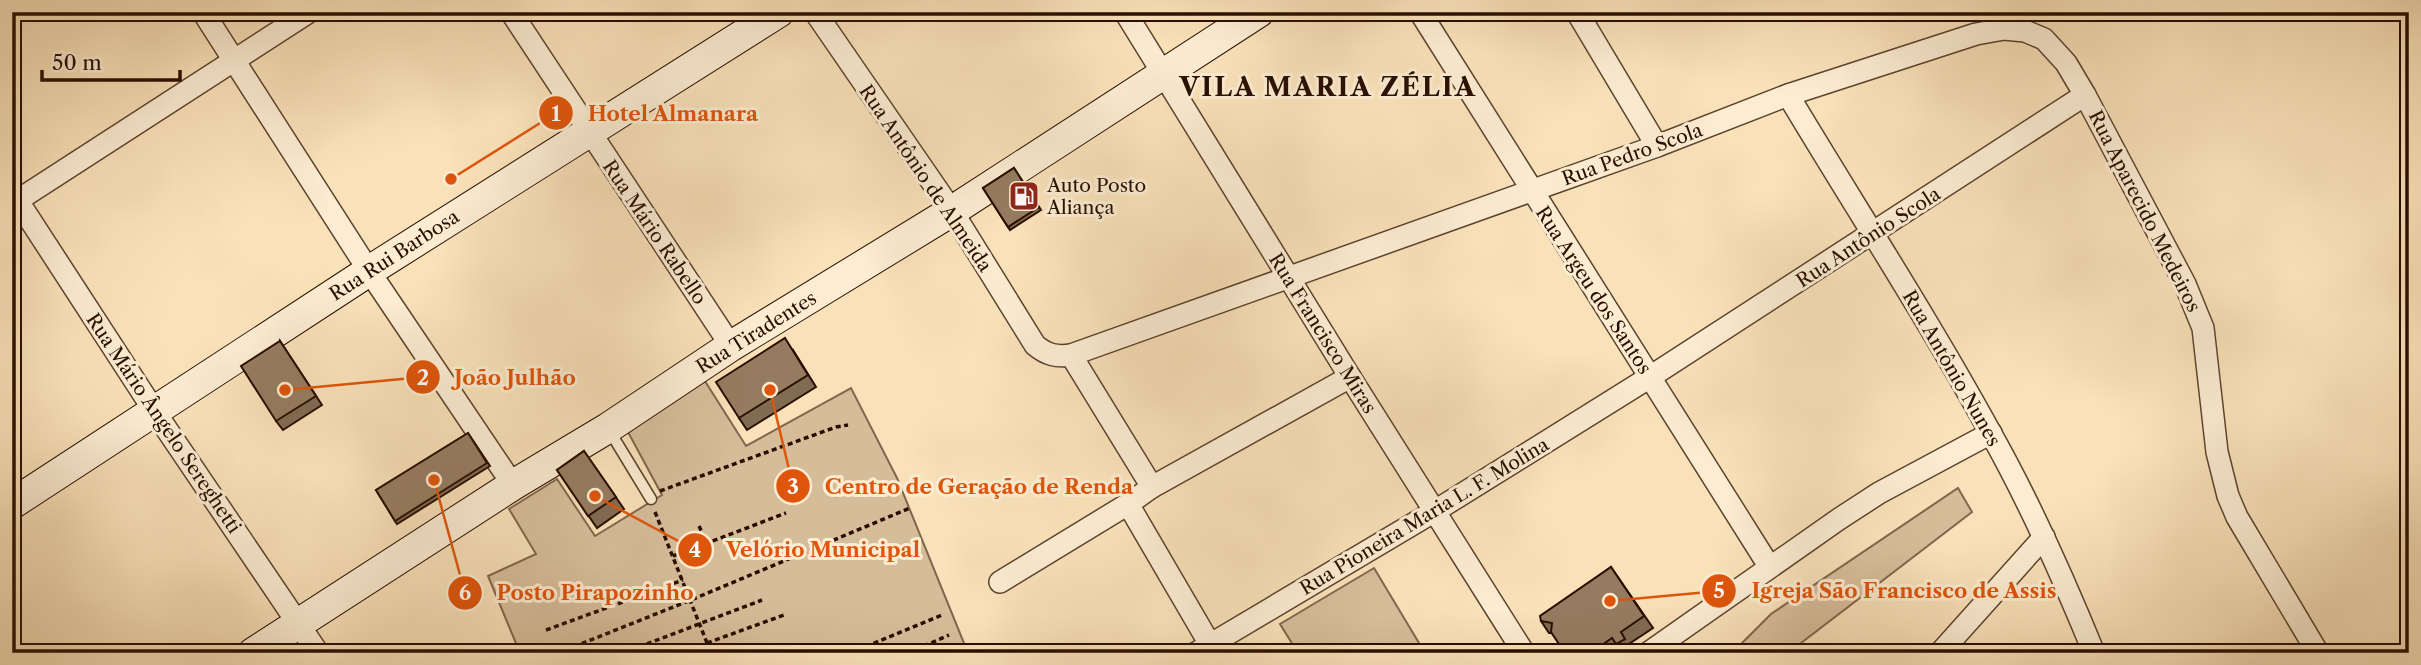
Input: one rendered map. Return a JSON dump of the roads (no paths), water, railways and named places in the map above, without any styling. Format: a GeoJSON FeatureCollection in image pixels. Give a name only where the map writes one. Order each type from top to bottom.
{"type":"FeatureCollection","features":[{"type":"Feature","properties":{"kind":"main road","name":"Rua Rui Barbosa"},"geometry":{"type":"LineString","coordinates":[[12,504],[587,131],[779,12]]}},
{"type":"Feature","properties":{"kind":"main road","name":"Rua Tiradentes"},"geometry":{"type":"LineString","coordinates":[[253,653],[513,485],[608,428],[731,346],[951,211],[1259,12]]}},
{"type":"Feature","properties":{"kind":"street"},"geometry":{"type":"LineString","coordinates":[[203,12],[369,271],[513,485]]}},
{"type":"Feature","properties":{"kind":"street"},"geometry":{"type":"LineString","coordinates":[[14,199],[309,12]]}},
{"type":"Feature","properties":{"kind":"street","name":"Rua Mário Rabello"},"geometry":{"type":"LineString","coordinates":[[510,12],[731,346]]}},
{"type":"Feature","properties":{"kind":"street","name":"Rua Antônio de Almeida"},"geometry":{"type":"LineString","coordinates":[[815,12],[951,211],[1035,345],[1052,356],[1071,355]]}},
{"type":"Feature","properties":{"kind":"street","name":"Rua Francisco Miras"},"geometry":{"type":"LineString","coordinates":[[1125,12],[1524,653]]}},
{"type":"Feature","properties":{"kind":"street","name":"Rua Argeu dos Santos"},"geometry":{"type":"LineString","coordinates":[[1420,12],[1769,566]]}},
{"type":"Feature","properties":{"kind":"street"},"geometry":{"type":"LineString","coordinates":[[1577,12],[1657,146]]}},
{"type":"Feature","properties":{"kind":"street","name":"Rua Aparecido Medeiros"},"geometry":{"type":"LineString","coordinates":[[1976,34],[2004,29],[2025,31],[2044,39],[2066,63],[2085,95],[2185,284],[2203,328],[2212,421],[2228,496],[2237,517],[2318,653]]}},
{"type":"Feature","properties":{"kind":"street","name":"Rua Pedro Scola"},"geometry":{"type":"LineString","coordinates":[[1071,355],[1657,146],[1787,95],[1976,34]]}},
{"type":"Feature","properties":{"kind":"street","name":"Rua Antônio Nunes"},"geometry":{"type":"LineString","coordinates":[[1787,95],[1937,338],[1991,433],[2044,537],[2094,653]]}},
{"type":"Feature","properties":{"kind":"street","name":"Rua Antônio Scola"},"geometry":{"type":"LineString","coordinates":[[1650,377],[2085,95]]}},
{"type":"Feature","properties":{"kind":"street","name":"Rua Mário Ângelo Sereghetti"},"geometry":{"type":"LineString","coordinates":[[14,199],[318,653]]}},
{"type":"Feature","properties":{"kind":"street"},"geometry":{"type":"LineString","coordinates":[[1071,355],[1152,487]]}},
{"type":"Feature","properties":{"kind":"street"},"geometry":{"type":"LineString","coordinates":[[1000,582],[1152,487],[1350,377]]}},
{"type":"Feature","properties":{"kind":"street","name":"Rua Pioneira Maria L. F. Molina"},"geometry":{"type":"LineString","coordinates":[[1207,650],[1650,377]]}},
{"type":"Feature","properties":{"kind":"street"},"geometry":{"type":"LineString","coordinates":[[1648,653],[1769,566],[1879,493],[1991,433]]}},
{"type":"Feature","properties":{"kind":"street"},"geometry":{"type":"LineString","coordinates":[[1128,504],[1207,650]]}},
{"type":"Feature","properties":{"kind":"street"},"geometry":{"type":"LineString","coordinates":[[1940,653],[2044,537]]}},
{"type":"Feature","properties":{"kind":"lane"},"geometry":{"type":"LineString","coordinates":[[608,428],[649,497]]}},
{"type":"Feature","properties":{"kind":"place","name":"Hotel Almanara"},"geometry":{"type":"Point","coordinates":[451,179]}},
{"type":"Feature","properties":{"kind":"place","name":"Auto Posto Aliança"},"geometry":{"type":"Point","coordinates":[1024,196]}},
{"type":"Feature","properties":{"kind":"place","name":"João Julhão"},"geometry":{"type":"Point","coordinates":[285,390]}},
{"type":"Feature","properties":{"kind":"place","name":"Centro de Geração de Renda"},"geometry":{"type":"Point","coordinates":[770,390]}},
{"type":"Feature","properties":{"kind":"place","name":"Posto Pirapozinho"},"geometry":{"type":"Point","coordinates":[434,480]}},
{"type":"Feature","properties":{"kind":"place","name":"Velório Municipal"},"geometry":{"type":"Point","coordinates":[595,496]}},
{"type":"Feature","properties":{"kind":"place","name":"Igreja São Francisco de Assis"},"geometry":{"type":"Point","coordinates":[1610,601]}},
{"type":"Feature","properties":{"kind":"district","name":"VILA MARIA ZÉLIA"},"geometry":{"type":"Point","coordinates":[1328,87]}}]}
